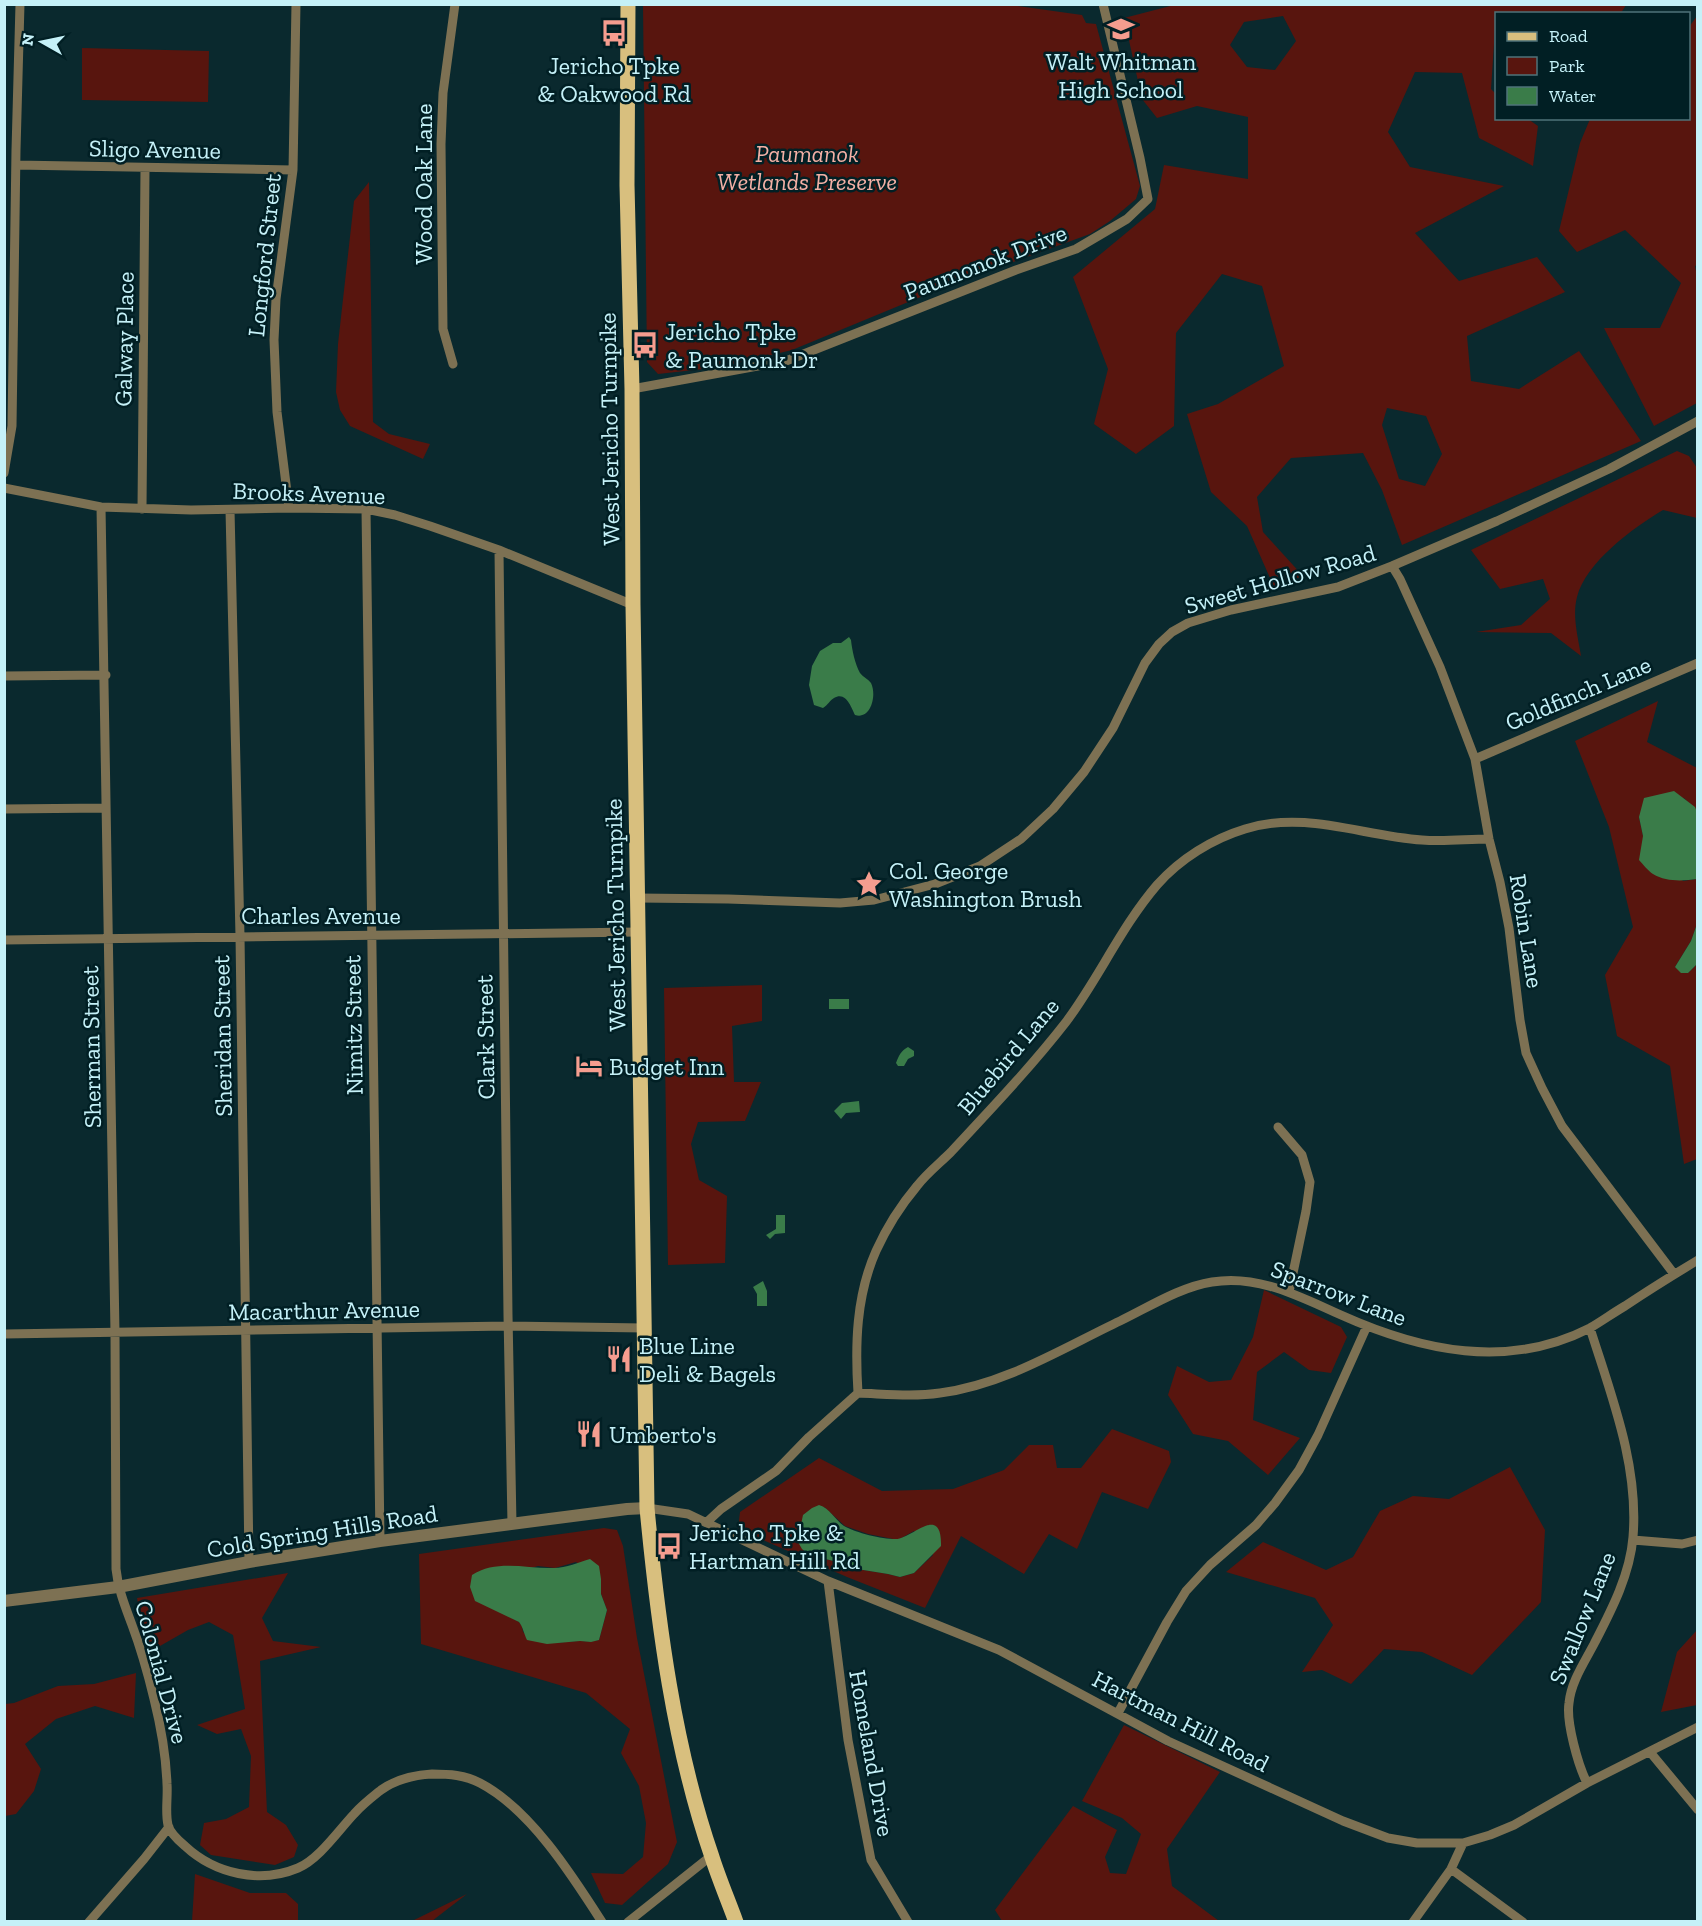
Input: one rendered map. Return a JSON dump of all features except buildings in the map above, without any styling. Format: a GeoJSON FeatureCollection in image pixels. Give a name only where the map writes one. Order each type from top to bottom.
{"type":"FeatureCollection","features":[{"type":"Feature","properties":{"kind":"main road","name":"West Jericho Turnpike"},"geometry":{"type":"LineString","coordinates":[[628,4],[627,185],[632,389],[646,1508],[655,1591],[670,1689],[689,1777],[711,1856],[736,1922]]}},
{"type":"Feature","properties":{"kind":"street"},"geometry":{"type":"LineString","coordinates":[[4,473],[12,426],[20,4]]}},
{"type":"Feature","properties":{"kind":"street","name":"Longford Street"},"geometry":{"type":"LineString","coordinates":[[289,508],[277,402],[274,340],[276,299],[293,170],[296,4]]}},
{"type":"Feature","properties":{"kind":"street","name":"Wood Oak Lane"},"geometry":{"type":"LineString","coordinates":[[453,364],[443,328],[441,144],[443,93],[455,4]]}},
{"type":"Feature","properties":{"kind":"street","name":"Paumonok Drive"},"geometry":{"type":"LineString","coordinates":[[632,389],[786,361],[1076,249],[1126,219],[1148,200],[1103,4]]}},
{"type":"Feature","properties":{"kind":"street","name":"Sligo Avenue"},"geometry":{"type":"LineString","coordinates":[[16,165],[293,170]]}},
{"type":"Feature","properties":{"kind":"street","name":"Galway Place"},"geometry":{"type":"LineString","coordinates":[[142,509],[146,169]]}},
{"type":"Feature","properties":{"kind":"street","name":"Sweet Hollow Road"},"geometry":{"type":"LineString","coordinates":[[638,898],[840,903],[874,900],[935,884],[980,866],[1022,838],[1053,809],[1084,772],[1113,728],[1145,663],[1159,644],[1172,632],[1188,623],[1231,609],[1338,587],[1392,566],[1497,522],[1599,474],[1698,421]]}},
{"type":"Feature","properties":{"kind":"street","name":"Brooks Avenue"},"geometry":{"type":"LineString","coordinates":[[4,488],[101,507],[230,510],[366,509],[395,515],[499,550],[633,606]]}},
{"type":"Feature","properties":{"kind":"street","name":"Sherman Street"},"geometry":{"type":"LineString","coordinates":[[101,507],[118,1587]]}},
{"type":"Feature","properties":{"kind":"street","name":"Nimitz Street"},"geometry":{"type":"LineString","coordinates":[[366,509],[380,1541]]}},
{"type":"Feature","properties":{"kind":"street","name":"Sheridan Street"},"geometry":{"type":"LineString","coordinates":[[230,510],[240,936],[249,1562]]}},
{"type":"Feature","properties":{"kind":"street","name":"Clark Street"},"geometry":{"type":"LineString","coordinates":[[499,550],[512,1524]]}},
{"type":"Feature","properties":{"kind":"street","name":"Robin Lane"},"geometry":{"type":"LineString","coordinates":[[1392,566],[1440,667],[1474,759],[1509,928],[1526,1053],[1562,1125],[1674,1274]]}},
{"type":"Feature","properties":{"kind":"street","name":"Goldfinch Lane"},"geometry":{"type":"LineString","coordinates":[[1474,759],[1698,663]]}},
{"type":"Feature","properties":{"kind":"street"},"geometry":{"type":"LineString","coordinates":[[4,676],[105,675]]}},
{"type":"Feature","properties":{"kind":"street"},"geometry":{"type":"LineString","coordinates":[[4,809],[106,808]]}},
{"type":"Feature","properties":{"kind":"street","name":"Bluebird Lane"},"geometry":{"type":"LineString","coordinates":[[858,1394],[857,1326],[864,1288],[876,1252],[892,1221],[917,1186],[999,1099],[1066,1021],[1131,921],[1157,885],[1178,865],[1207,844],[1244,829],[1270,823],[1296,821],[1329,824],[1422,840],[1489,839]]}},
{"type":"Feature","properties":{"kind":"street","name":"Charles Avenue"},"geometry":{"type":"LineString","coordinates":[[4,940],[638,932]]}},
{"type":"Feature","properties":{"kind":"street"},"geometry":{"type":"LineString","coordinates":[[1278,1127],[1302,1155],[1310,1182],[1289,1292]]}},
{"type":"Feature","properties":{"kind":"street","name":"Sparrow Lane"},"geometry":{"type":"LineString","coordinates":[[858,1394],[931,1394],[978,1384],[1035,1362],[1181,1291],[1208,1282],[1230,1279],[1289,1292],[1367,1326],[1428,1346],[1488,1352],[1523,1349],[1552,1343],[1590,1328],[1698,1260]]}},
{"type":"Feature","properties":{"kind":"street","name":"Macarthur Avenue"},"geometry":{"type":"LineString","coordinates":[[4,1334],[508,1326],[644,1328]]}},
{"type":"Feature","properties":{"kind":"street"},"geometry":{"type":"LineString","coordinates":[[1118,1713],[1162,1630],[1186,1591],[1210,1565],[1256,1525],[1299,1470],[1318,1435],[1367,1326]]}},
{"type":"Feature","properties":{"kind":"street","name":"Swallow Lane"},"geometry":{"type":"LineString","coordinates":[[1587,1783],[1577,1759],[1568,1704],[1576,1677],[1614,1604],[1624,1579],[1633,1540],[1634,1511],[1625,1443],[1590,1328]]}},
{"type":"Feature","properties":{"kind":"street"},"geometry":{"type":"LineString","coordinates":[[707,1522],[721,1509],[776,1472],[831,1417],[858,1394]]}},
{"type":"Feature","properties":{"kind":"street","name":"Cold Spring Hills Road"},"geometry":{"type":"LineString","coordinates":[[4,1600],[118,1587],[249,1562],[380,1541],[646,1508]]}},
{"type":"Feature","properties":{"kind":"street","name":"Hartman Hill Road"},"geometry":{"type":"LineString","coordinates":[[646,1508],[688,1514],[828,1581],[999,1650],[1168,1741],[1343,1821],[1388,1838],[1417,1843],[1463,1843],[1490,1835],[1514,1825],[1587,1783],[1698,1727]]}},
{"type":"Feature","properties":{"kind":"street"},"geometry":{"type":"LineString","coordinates":[[1633,1540],[1682,1544],[1698,1540]]}},
{"type":"Feature","properties":{"kind":"street","name":"Homeland Drive"},"geometry":{"type":"LineString","coordinates":[[828,1581],[848,1740],[871,1860],[908,1922]]}},
{"type":"Feature","properties":{"kind":"street","name":"Colonial Drive"},"geometry":{"type":"LineString","coordinates":[[118,1587],[142,1656],[162,1732],[169,1827]]}},
{"type":"Feature","properties":{"kind":"street"},"geometry":{"type":"LineString","coordinates":[[1650,1752],[1698,1810]]}},
{"type":"Feature","properties":{"kind":"street"},"geometry":{"type":"LineString","coordinates":[[89,1922],[169,1827],[179,1841],[204,1861],[219,1868],[244,1875],[273,1875],[300,1867],[320,1852],[361,1807],[384,1788],[406,1778],[453,1774],[479,1782],[503,1797],[523,1814],[576,1881],[602,1922]]}},
{"type":"Feature","properties":{"kind":"street"},"geometry":{"type":"LineString","coordinates":[[1413,1922],[1451,1869],[1463,1843]]}},
{"type":"Feature","properties":{"kind":"street"},"geometry":{"type":"LineString","coordinates":[[628,1922],[711,1856]]}},
{"type":"Feature","properties":{"kind":"street"},"geometry":{"type":"LineString","coordinates":[[1451,1869],[1523,1922]]}},
{"type":"Feature","properties":{"kind":"green space","name":"Paumanok Wetlands Preserve"},"geometry":{"type":"Polygon","coordinates":[[[1003,4],[1082,15],[1086,23],[1096,24],[1140,186],[1136,199],[1090,234],[947,286],[792,350],[721,367],[658,374],[647,362],[643,5],[1003,4]]]}},
{"type":"Feature","properties":{"kind":"green space"},"geometry":{"type":"Polygon","coordinates":[[[1178,4],[1626,5],[1622,12],[1495,12],[1491,89],[1495,93],[1495,120],[1529,120],[1538,126],[1533,166],[1479,138],[1462,73],[1415,72],[1388,132],[1410,167],[1504,186],[1415,233],[1459,281],[1537,257],[1565,292],[1467,336],[1471,381],[1519,389],[1579,351],[1641,441],[1402,545],[1382,490],[1363,453],[1291,458],[1257,497],[1263,532],[1303,576],[1274,587],[1247,526],[1211,492],[1187,414],[1218,404],[1284,366],[1262,286],[1222,274],[1176,333],[1174,426],[1136,454],[1094,424],[1108,369],[1073,277],[1155,209],[1164,165],[1248,179],[1248,117],[1197,106],[1157,118],[1142,99],[1124,18],[1178,4]],[[1283,16],[1244,22],[1230,45],[1247,67],[1275,70],[1296,41],[1283,16]],[[1387,408],[1382,425],[1399,479],[1425,486],[1442,454],[1426,416],[1387,408]]]}},
{"type":"Feature","properties":{"kind":"green space"},"geometry":{"type":"Polygon","coordinates":[[[1697,16],[1698,264],[1695,266],[1698,281],[1697,403],[1654,426],[1604,328],[1660,328],[1681,283],[1625,230],[1577,252],[1559,231],[1580,143],[1590,120],[1690,120],[1690,26],[1697,16]]]}},
{"type":"Feature","properties":{"kind":"green space"},"geometry":{"type":"Polygon","coordinates":[[[82,48],[209,51],[208,102],[82,100],[82,48]]]}},
{"type":"Feature","properties":{"kind":"green space"},"geometry":{"type":"Polygon","coordinates":[[[369,182],[373,422],[389,434],[430,444],[423,459],[350,426],[340,410],[336,392],[338,344],[354,201],[369,182]]]}},
{"type":"Feature","properties":{"kind":"green space"},"geometry":{"type":"Polygon","coordinates":[[[1677,451],[1689,456],[1697,468],[1697,518],[1663,510],[1625,536],[1600,559],[1582,584],[1577,597],[1575,619],[1581,656],[1551,633],[1476,632],[1521,625],[1550,599],[1543,579],[1500,589],[1471,550],[1677,451]]]}},
{"type":"Feature","properties":{"kind":"green space"},"geometry":{"type":"Polygon","coordinates":[[[1658,701],[1647,742],[1697,768],[1697,812],[1684,798],[1639,817],[1643,836],[1683,881],[1697,879],[1697,924],[1691,941],[1675,967],[1688,973],[1697,964],[1697,1159],[1684,1164],[1670,1066],[1617,1036],[1605,975],[1633,927],[1609,827],[1575,741],[1658,701]]]}},
{"type":"Feature","properties":{"kind":"green space"},"geometry":{"type":"Polygon","coordinates":[[[762,985],[762,1021],[732,1026],[734,1082],[761,1082],[745,1121],[698,1122],[691,1144],[699,1180],[727,1196],[725,1263],[668,1265],[664,988],[762,985]]]}},
{"type":"Feature","properties":{"kind":"green space"},"geometry":{"type":"Polygon","coordinates":[[[1264,1290],[1341,1327],[1347,1337],[1331,1373],[1309,1370],[1284,1352],[1257,1372],[1253,1420],[1300,1438],[1268,1475],[1228,1441],[1193,1434],[1168,1395],[1177,1366],[1209,1382],[1231,1380],[1253,1337],[1264,1290]]]}},
{"type":"Feature","properties":{"kind":"green space"},"geometry":{"type":"Polygon","coordinates":[[[1112,1429],[1169,1451],[1171,1462],[1148,1509],[1102,1492],[1077,1549],[1049,1534],[1024,1574],[961,1536],[925,1608],[738,1529],[740,1512],[819,1458],[882,1491],[953,1489],[1004,1470],[1029,1445],[1053,1445],[1057,1468],[1081,1468],[1112,1429]],[[824,1507],[809,1555],[850,1565],[857,1569],[900,1577],[914,1573],[933,1555],[914,1531],[898,1540],[868,1534],[845,1526],[824,1507]]]}},
{"type":"Feature","properties":{"kind":"green space"},"geometry":{"type":"Polygon","coordinates":[[[1510,1467],[1545,1530],[1541,1602],[1472,1675],[1422,1652],[1384,1649],[1351,1684],[1322,1670],[1302,1672],[1333,1625],[1315,1598],[1226,1572],[1263,1542],[1326,1570],[1353,1557],[1380,1511],[1413,1496],[1449,1499],[1510,1467]]]}},
{"type":"Feature","properties":{"kind":"green space"},"geometry":{"type":"Polygon","coordinates":[[[604,1528],[617,1530],[623,1546],[637,1638],[677,1842],[668,1864],[622,1905],[605,1903],[591,1873],[623,1874],[643,1857],[646,1823],[639,1786],[621,1753],[630,1729],[586,1693],[421,1644],[419,1554],[604,1528]],[[576,1562],[555,1568],[538,1566],[471,1587],[474,1596],[519,1622],[523,1632],[539,1640],[551,1643],[591,1641],[599,1640],[607,1610],[601,1594],[601,1579],[576,1562]]]}},
{"type":"Feature","properties":{"kind":"green space"},"geometry":{"type":"Polygon","coordinates":[[[288,1573],[262,1618],[273,1641],[321,1647],[260,1661],[267,1812],[286,1825],[298,1845],[294,1857],[275,1865],[211,1855],[200,1845],[204,1823],[226,1819],[249,1807],[251,1756],[241,1729],[217,1734],[197,1725],[245,1709],[233,1635],[209,1622],[188,1630],[153,1650],[143,1630],[137,1598],[288,1573]]]}},
{"type":"Feature","properties":{"kind":"green space"},"geometry":{"type":"Polygon","coordinates":[[[1697,1630],[1697,1705],[1661,1712],[1677,1652],[1697,1630]]]}},
{"type":"Feature","properties":{"kind":"green space"},"geometry":{"type":"Polygon","coordinates":[[[136,1673],[134,1718],[95,1706],[56,1719],[25,1744],[41,1769],[34,1791],[16,1814],[5,1816],[5,1704],[14,1703],[58,1686],[94,1684],[136,1673]]]}},
{"type":"Feature","properties":{"kind":"green space"},"geometry":{"type":"Polygon","coordinates":[[[1124,1725],[1220,1772],[1167,1849],[1172,1886],[1219,1921],[1002,1921],[995,1910],[1073,1806],[1117,1830],[1105,1857],[1110,1873],[1126,1874],[1141,1834],[1122,1818],[1082,1801],[1124,1725]]]}},
{"type":"Feature","properties":{"kind":"green space"},"geometry":{"type":"Polygon","coordinates":[[[195,1874],[250,1893],[286,1893],[298,1904],[298,1921],[192,1921],[195,1874]]]}},
{"type":"Feature","properties":{"kind":"green space"},"geometry":{"type":"Polygon","coordinates":[[[467,1894],[432,1921],[412,1921],[467,1894]]]}},
{"type":"Feature","properties":{"kind":"water"},"geometry":{"type":"Polygon","coordinates":[[[849,637],[858,669],[873,688],[873,700],[869,710],[861,716],[855,715],[848,701],[838,696],[823,708],[814,705],[809,685],[812,666],[820,651],[833,643],[841,643],[849,637]]]}},
{"type":"Feature","properties":{"kind":"water"},"geometry":{"type":"Polygon","coordinates":[[[1674,791],[1695,807],[1697,812],[1697,879],[1669,880],[1658,877],[1639,860],[1643,836],[1639,817],[1644,798],[1674,791]]]}},
{"type":"Feature","properties":{"kind":"water"},"geometry":{"type":"Polygon","coordinates":[[[1697,924],[1697,964],[1688,973],[1681,973],[1675,967],[1691,941],[1697,924]]]}},
{"type":"Feature","properties":{"kind":"water"},"geometry":{"type":"Polygon","coordinates":[[[829,999],[849,999],[849,1009],[829,1009],[829,999]]]}},
{"type":"Feature","properties":{"kind":"water"},"geometry":{"type":"Polygon","coordinates":[[[908,1047],[914,1051],[914,1056],[908,1059],[904,1066],[898,1066],[896,1063],[899,1055],[908,1047]]]}},
{"type":"Feature","properties":{"kind":"water"},"geometry":{"type":"Polygon","coordinates":[[[859,1101],[860,1112],[846,1113],[841,1119],[834,1111],[842,1103],[859,1101]]]}},
{"type":"Feature","properties":{"kind":"water"},"geometry":{"type":"Polygon","coordinates":[[[776,1215],[785,1215],[785,1233],[775,1234],[770,1239],[766,1235],[776,1229],[776,1215]]]}},
{"type":"Feature","properties":{"kind":"water"},"geometry":{"type":"Polygon","coordinates":[[[763,1281],[767,1291],[767,1306],[757,1306],[757,1294],[753,1287],[763,1281]]]}},
{"type":"Feature","properties":{"kind":"water"},"geometry":{"type":"Polygon","coordinates":[[[819,1505],[844,1526],[876,1537],[902,1538],[924,1526],[936,1526],[940,1533],[941,1546],[914,1573],[900,1577],[857,1569],[850,1565],[809,1555],[798,1542],[800,1529],[803,1515],[819,1505]]]}},
{"type":"Feature","properties":{"kind":"water"},"geometry":{"type":"Polygon","coordinates":[[[590,1559],[599,1566],[601,1594],[607,1610],[599,1640],[591,1642],[547,1644],[527,1640],[519,1622],[475,1601],[470,1587],[472,1575],[492,1567],[559,1568],[590,1559]]]}},
{"type":"Feature","properties":{"kind":"place","name":"Walt Whitman High School"},"geometry":{"type":"Point","coordinates":[1121,29]}},
{"type":"Feature","properties":{"kind":"place","name":"Jericho Tpke & Oakwood Rd"},"geometry":{"type":"Point","coordinates":[614,33]}},
{"type":"Feature","properties":{"kind":"place","name":"Jericho Tpke & Paumonk Dr"},"geometry":{"type":"Point","coordinates":[645,345]}},
{"type":"Feature","properties":{"kind":"place","name":"Col. George Washington Brush"},"geometry":{"type":"Point","coordinates":[869,884]}},
{"type":"Feature","properties":{"kind":"place","name":"Budget Inn"},"geometry":{"type":"Point","coordinates":[589,1066]}},
{"type":"Feature","properties":{"kind":"place","name":"Blue Line Deli & Bagels"},"geometry":{"type":"Point","coordinates":[619,1359]}},
{"type":"Feature","properties":{"kind":"place","name":"Umberto's"},"geometry":{"type":"Point","coordinates":[589,1434]}},
{"type":"Feature","properties":{"kind":"place","name":"Jericho Tpke & Hartman Hill Rd"},"geometry":{"type":"Point","coordinates":[669,1546]}}]}
